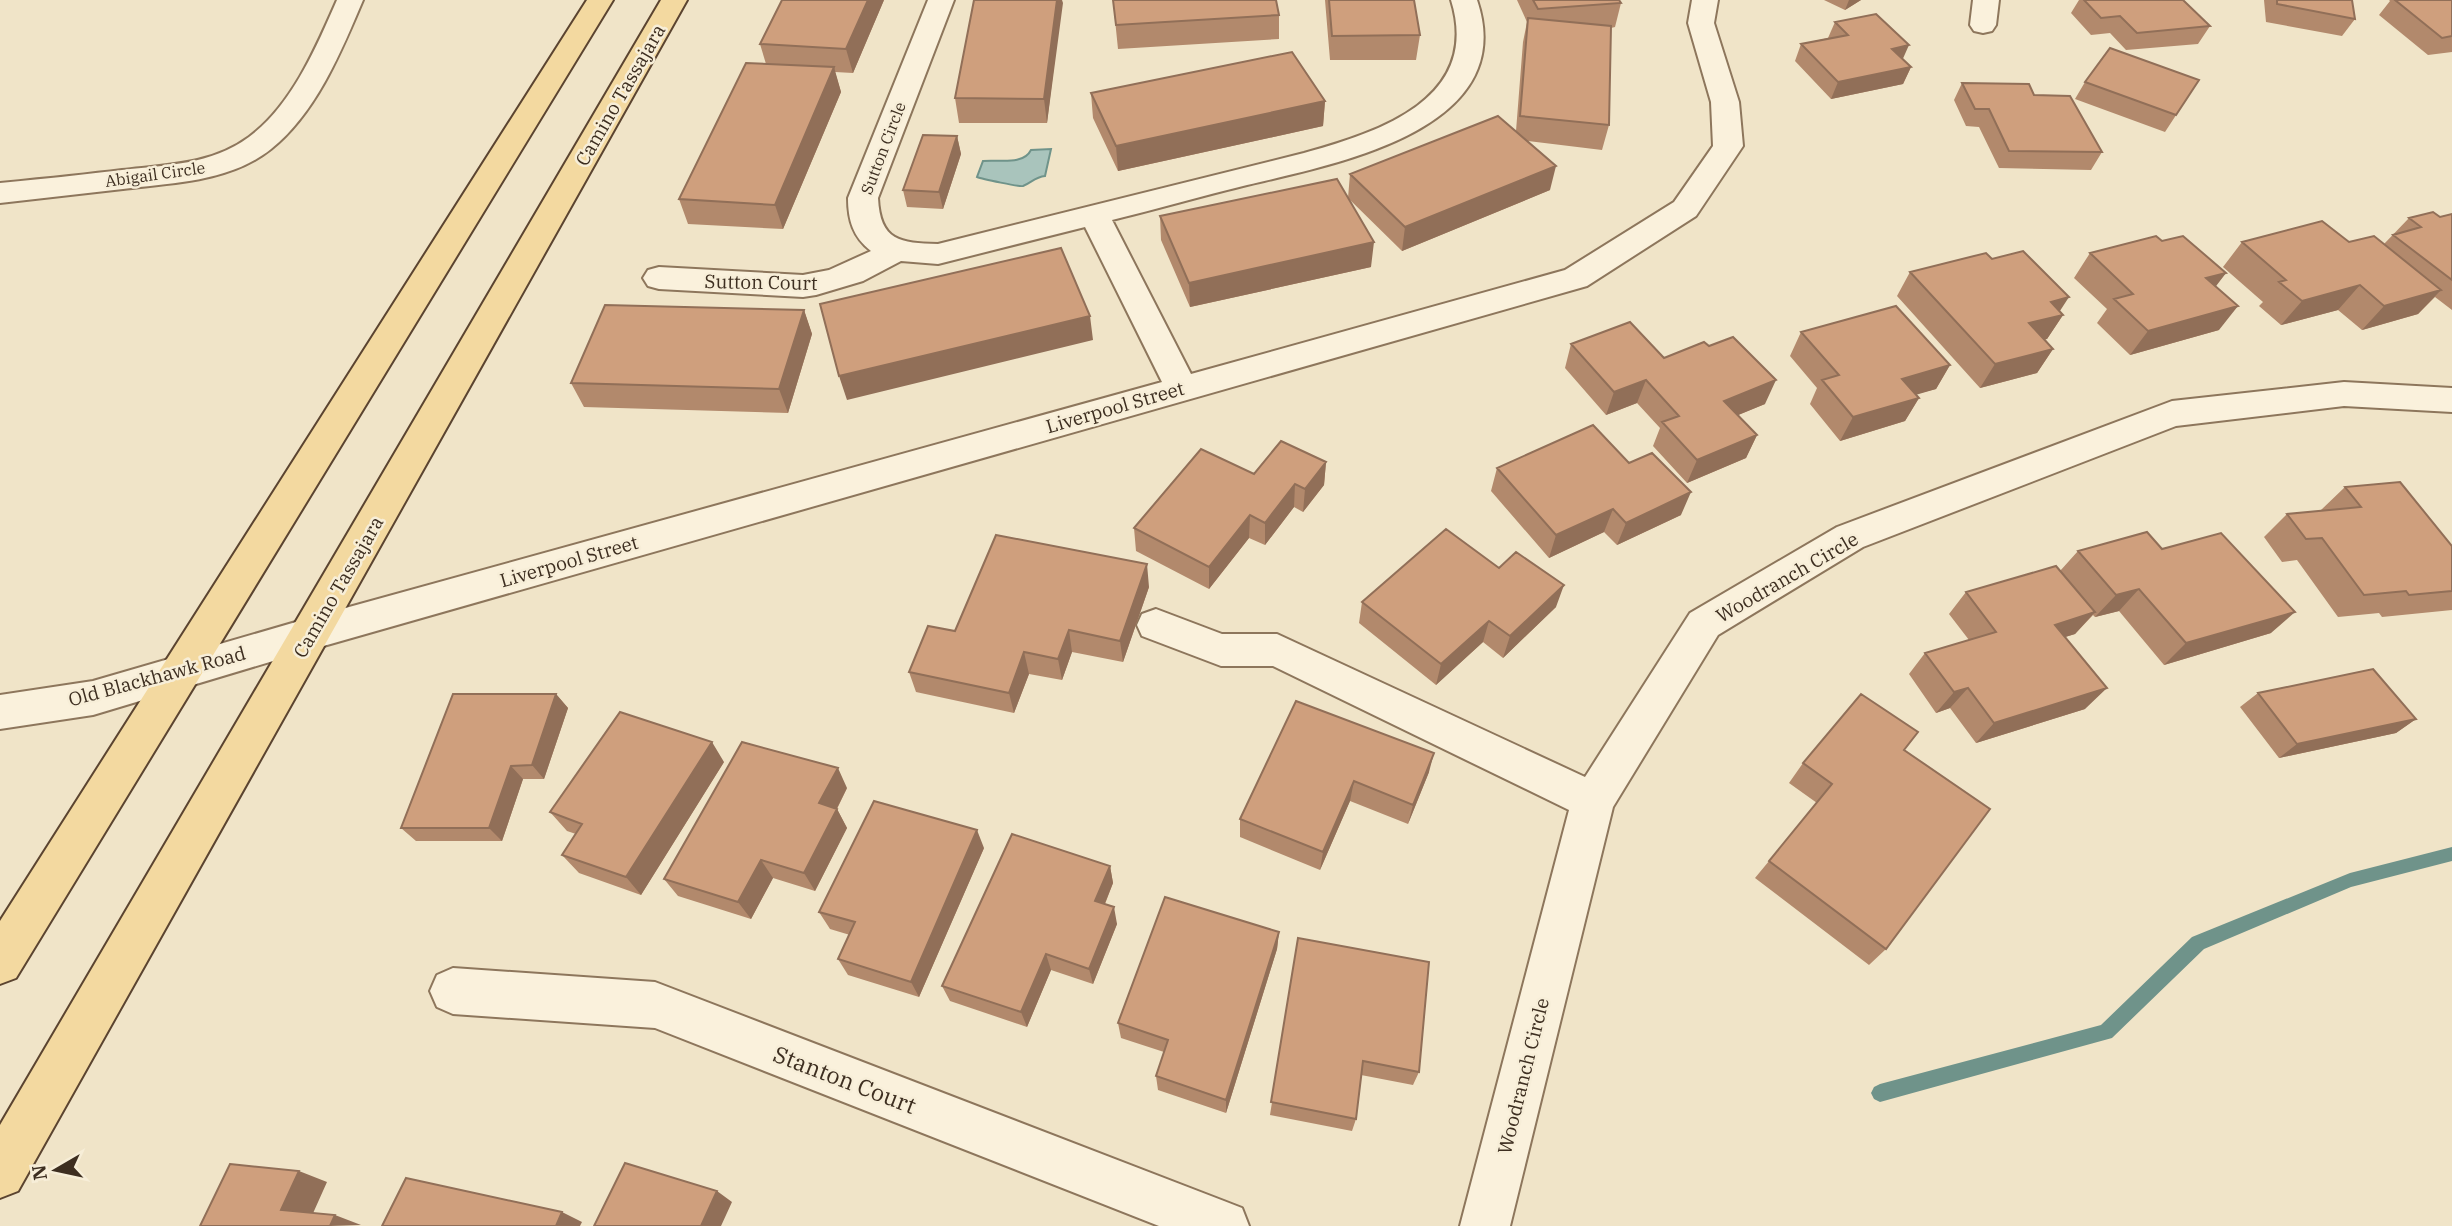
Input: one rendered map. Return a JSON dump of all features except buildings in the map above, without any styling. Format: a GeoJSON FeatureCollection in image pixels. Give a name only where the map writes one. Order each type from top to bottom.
{"type":"FeatureCollection","features":[{"type":"Feature","properties":{"kind":"main road"},"geometry":{"type":"LineString","coordinates":[[0,962],[600,0]]}},
{"type":"Feature","properties":{"kind":"main road","name":"Camino Tassajara"},"geometry":{"type":"LineString","coordinates":[[0,1173],[313,633],[674,0]]}},
{"type":"Feature","properties":{"kind":"street","name":"Abigail Circle"},"geometry":{"type":"LineString","coordinates":[[0,193],[172,174],[213,166],[242,156],[257,145],[295,107],[332,43],[350,0]]}},
{"type":"Feature","properties":{"kind":"street","name":"Sutton Circle"},"geometry":{"type":"LineString","coordinates":[[941,0],[863,198],[862,214],[866,229],[877,242],[897,250],[919,254],[938,254],[1095,216],[1366,144],[1408,125],[1450,92],[1460,78],[1473,40],[1470,14],[1464,0]]}},
{"type":"Feature","properties":{"kind":"street","name":"Liverpool Street"},"geometry":{"type":"LineString","coordinates":[[313,633],[1576,278],[1685,209],[1727,146],[1726,102],[1701,23],[1705,0]]}},
{"type":"Feature","properties":{"kind":"street"},"geometry":{"type":"LineString","coordinates":[[1095,216],[1182,389]]}},
{"type":"Feature","properties":{"kind":"street","name":"Sutton Court"},"geometry":{"type":"LineString","coordinates":[[659,278],[803,286],[822,284],[843,279],[897,250]]}},
{"type":"Feature","properties":{"kind":"street","name":"Woodranch Circle"},"geometry":{"type":"LineString","coordinates":[[1485,1226],[1593,801],[1704,624],[1850,537],[2172,414],[2344,394],[2452,400]]}},
{"type":"Feature","properties":{"kind":"street"},"geometry":{"type":"LineString","coordinates":[[1156,625],[1221,650],[1277,650],[1593,801]]}},
{"type":"Feature","properties":{"kind":"street","name":"Old Blackhawk Road"},"geometry":{"type":"LineString","coordinates":[[0,712],[93,698],[313,633]]}},
{"type":"Feature","properties":{"kind":"street","name":"Stanton Court"},"geometry":{"type":"LineString","coordinates":[[453,991],[654,1005],[1224,1226]]}},
{"type":"Feature","properties":{"kind":"water"},"geometry":{"type":"Polygon","coordinates":[[[1051,149],[1045,176],[1023,186],[977,177],[983,161],[1016,160],[1031,150],[1051,149]]]}},
{"type":"Feature","properties":{"kind":"waterway"},"geometry":{"type":"LineString","coordinates":[[1880,1093],[2106,1032],[2198,943],[2350,880],[2452,854]]}}]}
